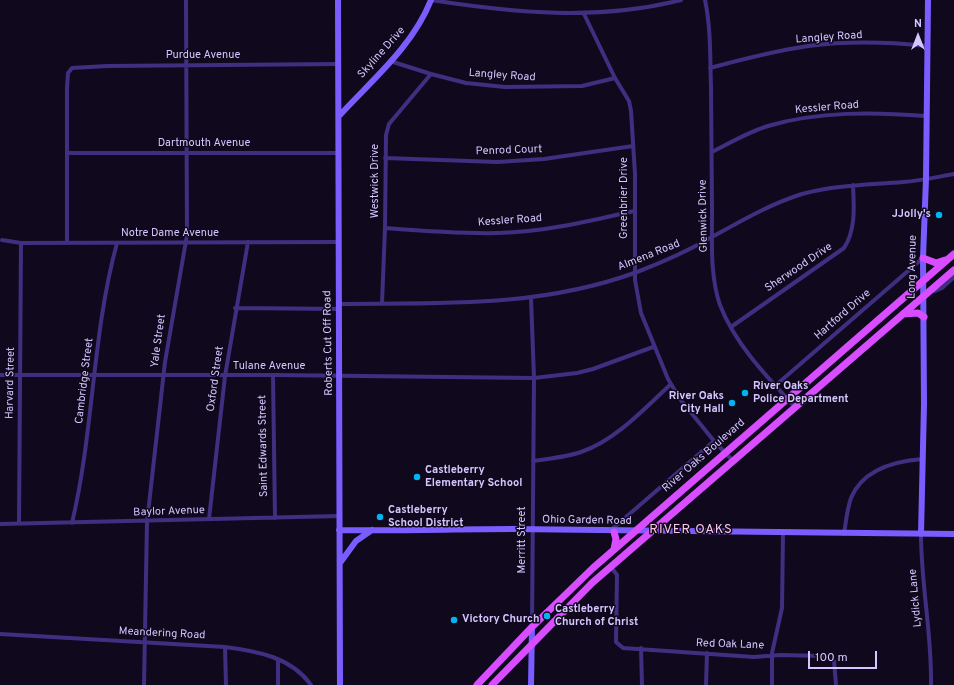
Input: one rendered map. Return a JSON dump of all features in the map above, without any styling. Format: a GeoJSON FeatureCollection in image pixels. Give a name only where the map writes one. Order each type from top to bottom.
{"type":"FeatureCollection","features":[{"type":"Feature","properties":{"kind":"main road"},"geometry":{"type":"LineString","coordinates":[[922,258],[936,263],[951,257]]}},
{"type":"Feature","properties":{"kind":"main road","name":"River Oaks Boulevard"},"geometry":{"type":"LineString","coordinates":[[477,685],[532,627],[614,549],[951,257]]}},
{"type":"Feature","properties":{"kind":"main road","name":"River Oaks Boulevard"},"geometry":{"type":"LineString","coordinates":[[492,685],[609,568],[954,270]]}},
{"type":"Feature","properties":{"kind":"main road"},"geometry":{"type":"LineString","coordinates":[[903,314],[918,314],[924,317]]}},
{"type":"Feature","properties":{"kind":"main road"},"geometry":{"type":"LineString","coordinates":[[664,521],[659,520],[657,517],[683,494],[682,489]]}},
{"type":"Feature","properties":{"kind":"main road"},"geometry":{"type":"LineString","coordinates":[[612,532],[616,539],[614,549]]}},
{"type":"Feature","properties":{"kind":"main road"},"geometry":{"type":"LineString","coordinates":[[609,568],[607,565],[628,546],[627,538]]}},
{"type":"Feature","properties":{"kind":"street","name":"Yale Street"},"geometry":{"type":"LineString","coordinates":[[144,685],[147,522],[172,309],[186,242],[186,0]]}},
{"type":"Feature","properties":{"kind":"street","name":"Roberts Cut Off Road"},"geometry":{"type":"LineString","coordinates":[[338,0],[340,115],[338,242],[340,377],[340,685]]}},
{"type":"Feature","properties":{"kind":"street"},"geometry":{"type":"LineString","coordinates":[[431,0],[520,12],[584,14],[660,6],[681,0]]}},
{"type":"Feature","properties":{"kind":"street","name":"Skyline Drive"},"geometry":{"type":"LineString","coordinates":[[340,115],[411,37],[423,19],[431,0]]}},
{"type":"Feature","properties":{"kind":"street","name":"Glenwick Drive"},"geometry":{"type":"LineString","coordinates":[[705,0],[708,15],[710,68],[712,237],[717,293],[731,327],[759,367],[796,406]]}},
{"type":"Feature","properties":{"kind":"street","name":"Long Avenue"},"geometry":{"type":"LineString","coordinates":[[921,534],[924,317],[922,258],[926,179],[928,0]]}},
{"type":"Feature","properties":{"kind":"street","name":"Greenbrier Drive"},"geometry":{"type":"LineString","coordinates":[[584,14],[615,78],[629,101],[633,146],[635,272],[641,313],[654,347],[671,384],[714,441],[733,461]]}},
{"type":"Feature","properties":{"kind":"street","name":"Langley Road"},"geometry":{"type":"LineString","coordinates":[[710,68],[758,55],[810,46],[853,44],[927,46]]}},
{"type":"Feature","properties":{"kind":"street","name":"Langley Road"},"geometry":{"type":"LineString","coordinates":[[389,61],[431,74],[466,82],[505,87],[582,86],[615,78]]}},
{"type":"Feature","properties":{"kind":"street","name":"Purdue Avenue"},"geometry":{"type":"LineString","coordinates":[[67,152],[68,73],[76,66],[338,64]]}},
{"type":"Feature","properties":{"kind":"street","name":"Westwick Drive"},"geometry":{"type":"LineString","coordinates":[[382,303],[385,228],[384,158],[386,135],[389,124],[431,74]]}},
{"type":"Feature","properties":{"kind":"street","name":"Kessler Road"},"geometry":{"type":"LineString","coordinates":[[712,152],[747,134],[767,126],[804,118],[890,113],[926,116]]}},
{"type":"Feature","properties":{"kind":"street","name":"Penrod Court"},"geometry":{"type":"LineString","coordinates":[[384,158],[497,162],[544,160],[633,146]]}},
{"type":"Feature","properties":{"kind":"street"},"geometry":{"type":"LineString","coordinates":[[67,152],[67,243]]}},
{"type":"Feature","properties":{"kind":"street","name":"Dartmouth Avenue"},"geometry":{"type":"LineString","coordinates":[[67,152],[340,153]]}},
{"type":"Feature","properties":{"kind":"street","name":"Almena Road"},"geometry":{"type":"LineString","coordinates":[[235,308],[339,307],[382,303],[505,301],[531,298],[601,284],[669,259],[745,218],[800,195],[834,187],[904,182],[954,174]]}},
{"type":"Feature","properties":{"kind":"street","name":"Sherwood Drive"},"geometry":{"type":"LineString","coordinates":[[731,327],[844,248],[850,236],[854,214],[853,185]]}},
{"type":"Feature","properties":{"kind":"street","name":"Kessler Road"},"geometry":{"type":"LineString","coordinates":[[385,228],[426,232],[499,233],[540,229],[634,210]]}},
{"type":"Feature","properties":{"kind":"street","name":"Notre Dame Avenue"},"geometry":{"type":"LineString","coordinates":[[2,240],[21,243],[338,242]]}},
{"type":"Feature","properties":{"kind":"street","name":"Oxford Street"},"geometry":{"type":"LineString","coordinates":[[209,519],[225,376],[235,308],[248,242]]}},
{"type":"Feature","properties":{"kind":"street","name":"Harvard Street"},"geometry":{"type":"LineString","coordinates":[[19,523],[21,243]]}},
{"type":"Feature","properties":{"kind":"street","name":"Cambridge Street"},"geometry":{"type":"LineString","coordinates":[[72,523],[88,429],[103,302],[117,243]]}},
{"type":"Feature","properties":{"kind":"street","name":"Hartford Drive"},"geometry":{"type":"LineString","coordinates":[[776,385],[922,258]]}},
{"type":"Feature","properties":{"kind":"street","name":"River Oaks Boulevard"},"geometry":{"type":"LineString","coordinates":[[931,289],[935,291],[942,288],[954,277]]}},
{"type":"Feature","properties":{"kind":"street","name":"Merritt Street"},"geometry":{"type":"LineString","coordinates":[[531,298],[534,378],[531,685]]}},
{"type":"Feature","properties":{"kind":"street","name":"Tulane Avenue"},"geometry":{"type":"LineString","coordinates":[[0,375],[273,375],[340,377],[534,378],[578,373],[654,347]]}},
{"type":"Feature","properties":{"kind":"street","name":"Saint Edwards Street"},"geometry":{"type":"LineString","coordinates":[[273,375],[275,518]]}},
{"type":"Feature","properties":{"kind":"street"},"geometry":{"type":"LineString","coordinates":[[533,461],[575,454],[601,443],[629,422],[671,384]]}},
{"type":"Feature","properties":{"kind":"street"},"geometry":{"type":"LineString","coordinates":[[612,532],[714,441]]}},
{"type":"Feature","properties":{"kind":"street"},"geometry":{"type":"LineString","coordinates":[[844,534],[852,496],[857,487],[868,476],[882,466],[902,460],[923,459]]}},
{"type":"Feature","properties":{"kind":"street","name":"Baylor Avenue"},"geometry":{"type":"LineString","coordinates":[[0,524],[147,522],[339,516]]}},
{"type":"Feature","properties":{"kind":"street","name":"Ohio Garden Road"},"geometry":{"type":"LineString","coordinates":[[339,530],[533,530],[612,532],[682,530],[844,534],[954,534]]}},
{"type":"Feature","properties":{"kind":"street"},"geometry":{"type":"LineString","coordinates":[[340,562],[356,541],[372,530]]}},
{"type":"Feature","properties":{"kind":"street"},"geometry":{"type":"LineString","coordinates":[[772,685],[772,655],[782,608],[783,533]]}},
{"type":"Feature","properties":{"kind":"street","name":"Lydick Lane"},"geometry":{"type":"LineString","coordinates":[[921,534],[925,602],[930,642],[931,685]]}},
{"type":"Feature","properties":{"kind":"street","name":"Red Oak Lane"},"geometry":{"type":"LineString","coordinates":[[609,568],[617,575],[616,642],[623,648],[641,648],[754,657],[772,655],[828,657],[834,661],[835,664],[836,685]]}},
{"type":"Feature","properties":{"kind":"street","name":"Meandering Road"},"geometry":{"type":"LineString","coordinates":[[0,634],[225,646],[248,650],[278,659],[298,670],[311,685]]}},
{"type":"Feature","properties":{"kind":"street"},"geometry":{"type":"LineString","coordinates":[[225,646],[226,685]]}},
{"type":"Feature","properties":{"kind":"street"},"geometry":{"type":"LineString","coordinates":[[641,648],[642,685]]}},
{"type":"Feature","properties":{"kind":"street"},"geometry":{"type":"LineString","coordinates":[[706,685],[707,653]]}},
{"type":"Feature","properties":{"kind":"street"},"geometry":{"type":"LineString","coordinates":[[278,659],[278,685]]}},
{"type":"Feature","properties":{"kind":"place","name":"JJolly's"},"geometry":{"type":"Point","coordinates":[939,215]}},
{"type":"Feature","properties":{"kind":"place","name":"River Oaks Police Department"},"geometry":{"type":"Point","coordinates":[745,393]}},
{"type":"Feature","properties":{"kind":"place","name":"River Oaks City Hall"},"geometry":{"type":"Point","coordinates":[732,403]}},
{"type":"Feature","properties":{"kind":"place","name":"Castleberry Elementary School"},"geometry":{"type":"Point","coordinates":[417,477]}},
{"type":"Feature","properties":{"kind":"place","name":"Castleberry School District"},"geometry":{"type":"Point","coordinates":[380,517]}},
{"type":"Feature","properties":{"kind":"place","name":"Castleberry Church of Christ"},"geometry":{"type":"Point","coordinates":[547,616]}},
{"type":"Feature","properties":{"kind":"place","name":"Victory Church"},"geometry":{"type":"Point","coordinates":[454,620]}},
{"type":"Feature","properties":{"kind":"district","name":"RIVER OAKS"},"geometry":{"type":"Point","coordinates":[691,530]}}]}
